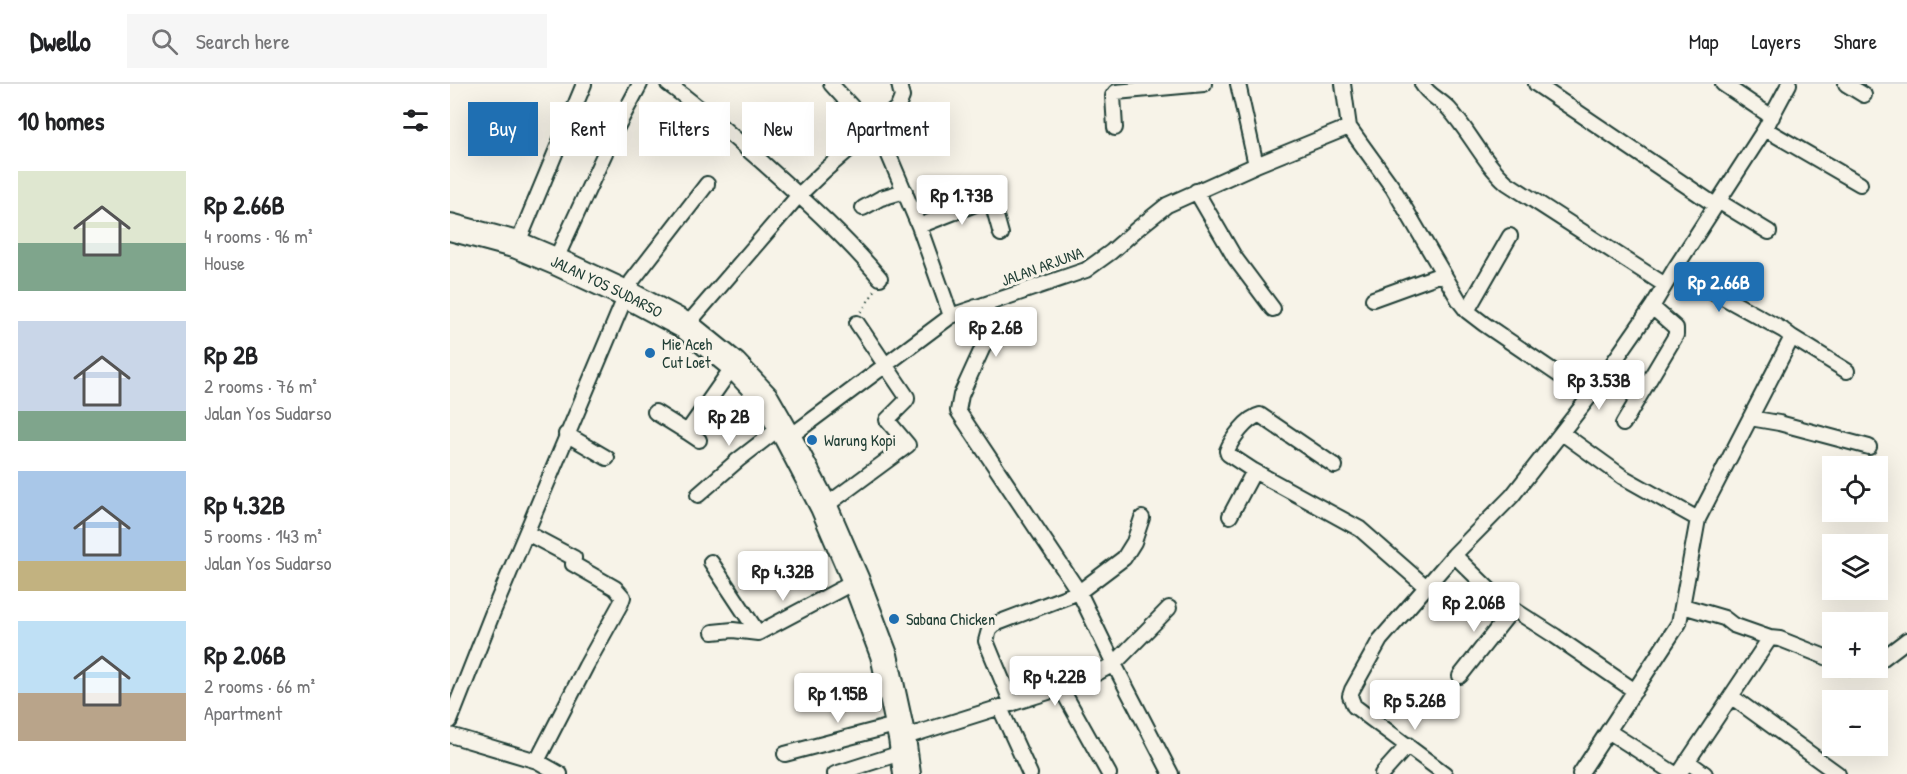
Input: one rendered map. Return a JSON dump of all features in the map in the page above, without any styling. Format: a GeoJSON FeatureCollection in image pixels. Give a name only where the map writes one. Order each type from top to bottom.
{"type":"FeatureCollection","features":[{"type":"Feature","properties":{"kind":"highway","name":"JALAN YOS SUDARSO"},"geometry":{"type":"LineString","coordinates":[[450,227],[517,245],[626,294],[686,326],[734,365],[765,398],[824,507],[856,582],[884,655],[903,747]]}},
{"type":"Feature","properties":{"kind":"street"},"geometry":{"type":"LineString","coordinates":[[517,245],[584,84]]}},
{"type":"Feature","properties":{"kind":"street"},"geometry":{"type":"LineString","coordinates":[[555,261],[611,139],[640,84]]}},
{"type":"Feature","properties":{"kind":"street"},"geometry":{"type":"LineString","coordinates":[[668,84],[700,108],[799,195],[880,278]]}},
{"type":"Feature","properties":{"kind":"street"},"geometry":{"type":"LineString","coordinates":[[831,84],[847,102]]}},
{"type":"Feature","properties":{"kind":"street"},"geometry":{"type":"LineString","coordinates":[[899,84],[901,102]]}},
{"type":"Feature","properties":{"kind":"street"},"geometry":{"type":"LineString","coordinates":[[1115,128],[1113,96],[1116,92],[1204,84]]}},
{"type":"Feature","properties":{"kind":"street"},"geometry":{"type":"LineString","coordinates":[[1238,84],[1256,165]]}},
{"type":"Feature","properties":{"kind":"street"},"geometry":{"type":"LineString","coordinates":[[1343,84],[1349,127],[1393,188],[1442,274],[1467,311],[1590,396]]}},
{"type":"Feature","properties":{"kind":"street"},"geometry":{"type":"LineString","coordinates":[[1422,84],[1450,110],[1489,164],[1507,183],[1665,285]]}},
{"type":"Feature","properties":{"kind":"street"},"geometry":{"type":"LineString","coordinates":[[1536,84],[1717,203],[1769,232]]}},
{"type":"Feature","properties":{"kind":"street"},"geometry":{"type":"LineString","coordinates":[[1723,84],[1768,123],[1860,184]]}},
{"type":"Feature","properties":{"kind":"street"},"geometry":{"type":"LineString","coordinates":[[1445,774],[1364,715],[1354,706],[1350,696],[1380,640],[1425,586],[1512,496],[1590,396],[1652,307],[1768,123],[1789,84]]}},
{"type":"Feature","properties":{"kind":"street"},"geometry":{"type":"LineString","coordinates":[[1846,84],[1864,95]]}},
{"type":"Feature","properties":{"kind":"street","name":"JALAN ARJUNA"},"geometry":{"type":"LineString","coordinates":[[698,495],[738,460],[785,432],[886,365],[951,316],[1086,270],[1167,205],[1349,127]]}},
{"type":"Feature","properties":{"kind":"street"},"geometry":{"type":"LineString","coordinates":[[686,326],[799,195],[842,156]]}},
{"type":"Feature","properties":{"kind":"street"},"geometry":{"type":"LineString","coordinates":[[889,156],[919,226],[951,316]]}},
{"type":"Feature","properties":{"kind":"street"},"geometry":{"type":"LineString","coordinates":[[450,721],[566,434],[626,294],[635,276],[707,184]]}},
{"type":"Feature","properties":{"kind":"street"},"geometry":{"type":"LineString","coordinates":[[863,208],[881,198],[905,191]]}},
{"type":"Feature","properties":{"kind":"street"},"geometry":{"type":"LineString","coordinates":[[1196,191],[1235,258],[1273,309]]}},
{"type":"Feature","properties":{"kind":"street"},"geometry":{"type":"LineString","coordinates":[[919,226],[988,200],[992,202],[1002,234]]}},
{"type":"Feature","properties":{"kind":"street"},"geometry":{"type":"LineString","coordinates":[[1467,311],[1510,236]]}},
{"type":"Feature","properties":{"kind":"street"},"geometry":{"type":"LineString","coordinates":[[1674,270],[1783,330],[1847,371]]}},
{"type":"Feature","properties":{"kind":"street"},"geometry":{"type":"LineString","coordinates":[[1373,299],[1442,274]]}},
{"type":"Feature","properties":{"kind":"street"},"geometry":{"type":"LineString","coordinates":[[976,307],[987,332],[987,338],[961,396],[958,411],[1079,592],[1171,774]]}},
{"type":"Feature","properties":{"kind":"street"},"geometry":{"type":"LineString","coordinates":[[1623,424],[1676,335],[1676,328],[1652,307]]}},
{"type":"Feature","properties":{"kind":"street"},"geometry":{"type":"LineString","coordinates":[[824,507],[908,445],[886,420],[907,399],[856,323]]}},
{"type":"Feature","properties":{"kind":"street"},"geometry":{"type":"LineString","coordinates":[[1580,774],[1676,629],[1683,606],[1698,519],[1792,337]]}},
{"type":"Feature","properties":{"kind":"street"},"geometry":{"type":"LineString","coordinates":[[655,412],[693,436],[734,365]]}},
{"type":"Feature","properties":{"kind":"street"},"geometry":{"type":"LineString","coordinates":[[1335,466],[1260,415],[1254,416],[1248,422],[1230,443],[1227,451],[1228,454],[1254,471],[1360,529],[1425,586]]}},
{"type":"Feature","properties":{"kind":"street"},"geometry":{"type":"LineString","coordinates":[[1750,418],[1779,423],[1869,447]]}},
{"type":"Feature","properties":{"kind":"street"},"geometry":{"type":"LineString","coordinates":[[566,434],[607,458]]}},
{"type":"Feature","properties":{"kind":"street"},"geometry":{"type":"LineString","coordinates":[[1562,434],[1623,477],[1698,519]]}},
{"type":"Feature","properties":{"kind":"street"},"geometry":{"type":"LineString","coordinates":[[1230,516],[1254,471]]}},
{"type":"Feature","properties":{"kind":"street"},"geometry":{"type":"LineString","coordinates":[[1030,774],[986,641],[989,630],[995,624],[1079,592],[1124,558],[1134,542],[1142,518]]}},
{"type":"Feature","properties":{"kind":"street"},"geometry":{"type":"LineString","coordinates":[[527,533],[574,558],[573,564],[615,588],[623,597],[537,761]]}},
{"type":"Feature","properties":{"kind":"street"},"geometry":{"type":"LineString","coordinates":[[1454,555],[1490,592],[1512,610],[1555,636],[1635,691]]}},
{"type":"Feature","properties":{"kind":"street"},"geometry":{"type":"LineString","coordinates":[[711,562],[758,633]]}},
{"type":"Feature","properties":{"kind":"street"},"geometry":{"type":"LineString","coordinates":[[713,632],[733,630],[758,633],[856,582]]}},
{"type":"Feature","properties":{"kind":"street"},"geometry":{"type":"LineString","coordinates":[[1683,606],[1724,618],[1733,625],[1770,638],[1780,639],[1822,656]]}},
{"type":"Feature","properties":{"kind":"street"},"geometry":{"type":"LineString","coordinates":[[835,774],[1006,706],[1060,688],[1114,664],[1169,608]]}},
{"type":"Feature","properties":{"kind":"street"},"geometry":{"type":"LineString","coordinates":[[1460,676],[1512,610]]}},
{"type":"Feature","properties":{"kind":"street"},"geometry":{"type":"LineString","coordinates":[[1608,731],[1677,774],[1732,697],[1770,638]]}},
{"type":"Feature","properties":{"kind":"street"},"geometry":{"type":"LineString","coordinates":[[1888,654],[1907,640]]}},
{"type":"Feature","properties":{"kind":"street"},"geometry":{"type":"LineString","coordinates":[[1060,688],[1109,774]]}},
{"type":"Feature","properties":{"kind":"street"},"geometry":{"type":"LineString","coordinates":[[1732,697],[1838,774]]}},
{"type":"Feature","properties":{"kind":"street"},"geometry":{"type":"LineString","coordinates":[[450,735],[537,761],[560,774]]}},
{"type":"Feature","properties":{"kind":"street"},"geometry":{"type":"LineString","coordinates":[[1382,774],[1408,745]]}},
{"type":"Feature","properties":{"kind":"street"},"geometry":{"type":"LineString","coordinates":[[785,754],[903,747]]}},
{"type":"Feature","properties":{"kind":"street"},"geometry":{"type":"LineString","coordinates":[[1687,761],[1705,774]]}},
{"type":"Feature","properties":{"kind":"path"},"geometry":{"type":"LineString","coordinates":[[856,323],[856,319],[880,278]]}},
{"type":"Feature","properties":{"kind":"place","name":"Mie Aceh Cut Loet"},"geometry":{"type":"Point","coordinates":[650,353]}},
{"type":"Feature","properties":{"kind":"place","name":"Warung Kopi"},"geometry":{"type":"Point","coordinates":[812,440]}},
{"type":"Feature","properties":{"kind":"place","name":"Sabana Chicken"},"geometry":{"type":"Point","coordinates":[894,619]}}]}
